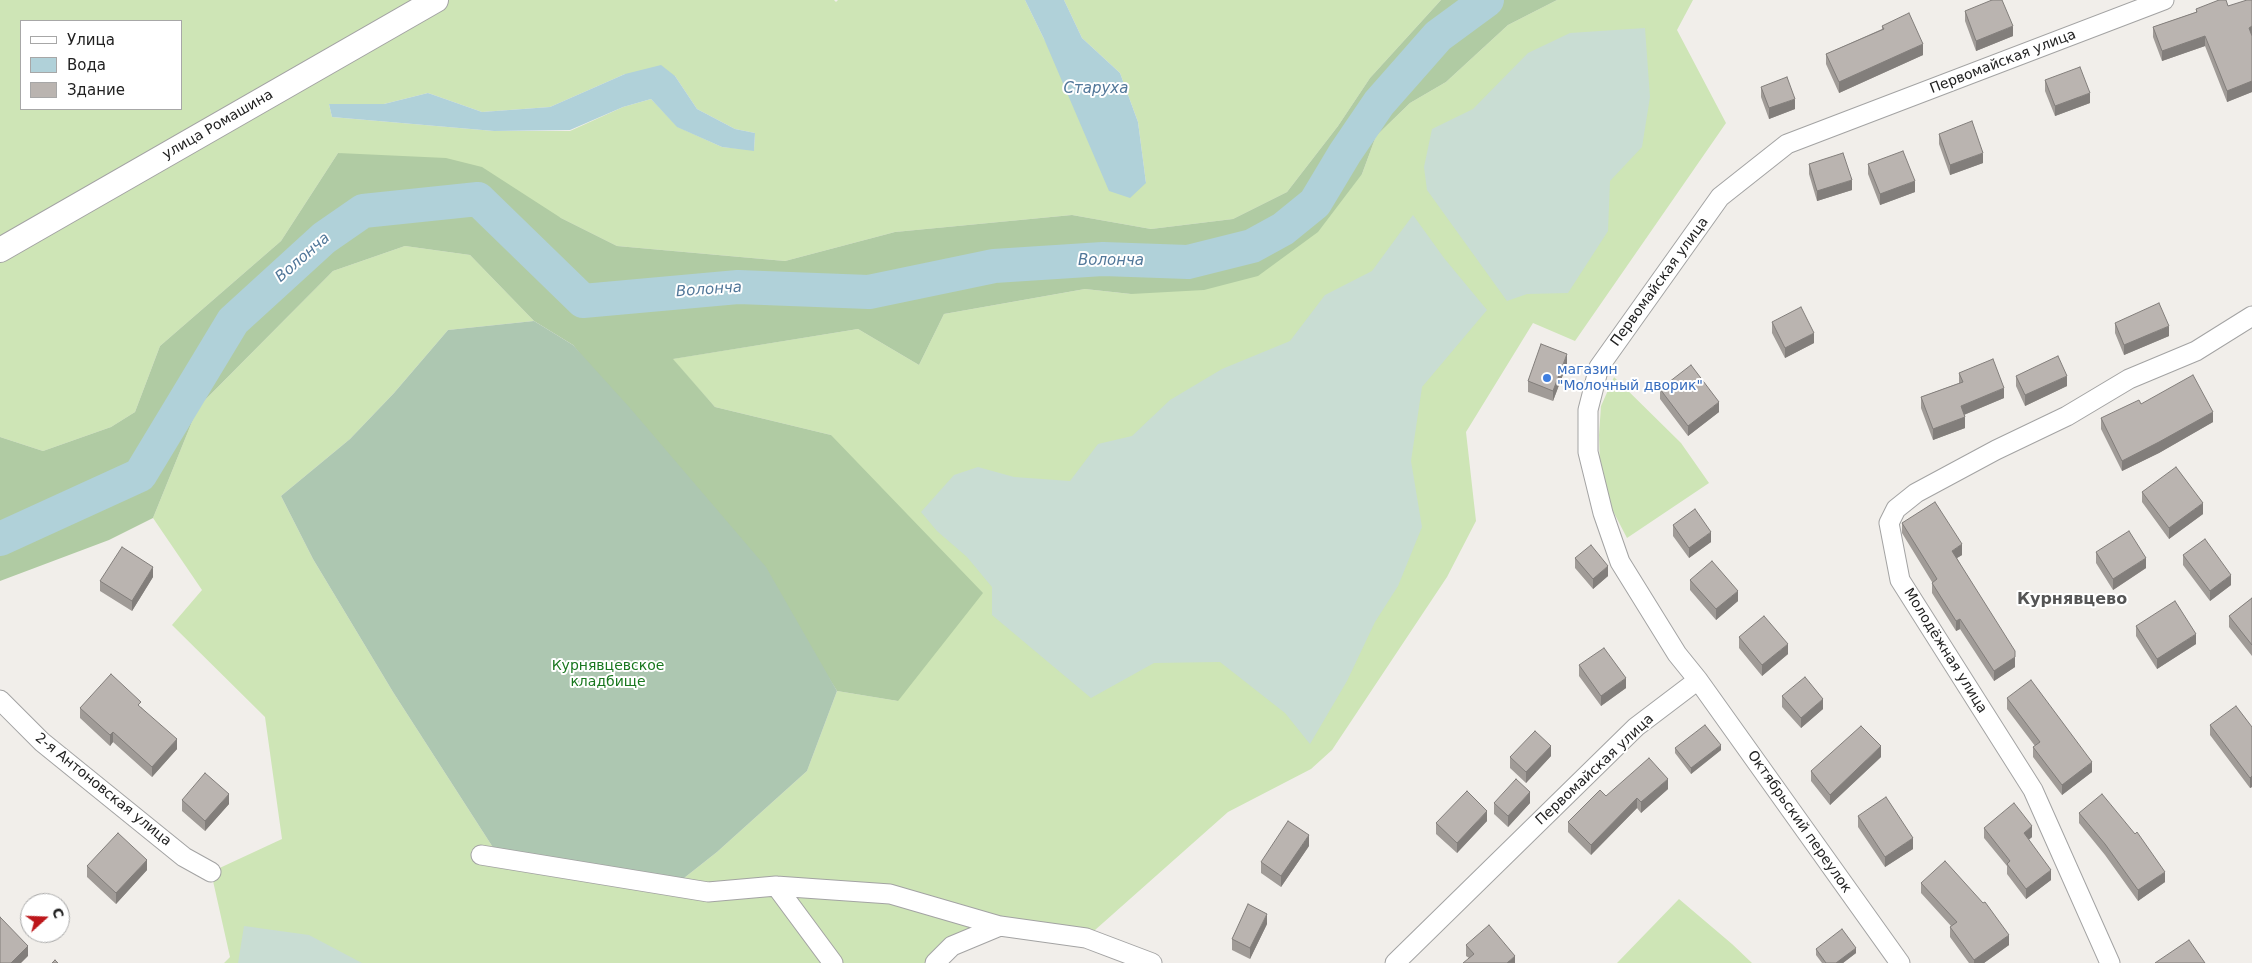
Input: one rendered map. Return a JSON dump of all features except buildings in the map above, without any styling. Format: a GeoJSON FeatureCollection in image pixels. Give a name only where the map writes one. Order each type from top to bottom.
{"type":"FeatureCollection","features":[{"type":"Feature","properties":{"kind":"street","name":"улица Ромашина"},"geometry":{"type":"LineString","coordinates":[[0,250],[436,0]]}},
{"type":"Feature","properties":{"kind":"street","name":"Первомайская улица"},"geometry":{"type":"LineString","coordinates":[[1396,963],[1636,727],[1698,680],[1677,654],[1620,562],[1604,513],[1588,452],[1588,410],[1599,367],[1720,197],[1787,144],[2164,0]]}},
{"type":"Feature","properties":{"kind":"street","name":"Молодёжная улица"},"geometry":{"type":"LineString","coordinates":[[2110,963],[2033,790],[1900,580],[1889,523],[1896,509],[1916,493],[1996,450],[2067,416],[2129,379],[2196,351],[2252,316]]}},
{"type":"Feature","properties":{"kind":"street","name":"Октябрьский переулок"},"geometry":{"type":"LineString","coordinates":[[1698,680],[1900,963]]}},
{"type":"Feature","properties":{"kind":"street","name":"2-я Антоновская улица"},"geometry":{"type":"LineString","coordinates":[[0,700],[42,742],[184,856],[210,872]]}},
{"type":"Feature","properties":{"kind":"street"},"geometry":{"type":"LineString","coordinates":[[481,855],[708,892],[776,886],[890,894],[1000,926],[1086,938],[1152,963]]}},
{"type":"Feature","properties":{"kind":"street"},"geometry":{"type":"LineString","coordinates":[[776,886],[833,963]]}},
{"type":"Feature","properties":{"kind":"street"},"geometry":{"type":"LineString","coordinates":[[935,963],[952,946],[1000,926]]}},
{"type":"Feature","properties":{"kind":"green space"},"geometry":{"type":"Polygon","coordinates":[[[0,0],[834,0],[836,2],[838,0],[1025,0],[1044,39],[1146,183],[1138,122],[1120,73],[1082,38],[1064,0],[1441,0],[1370,78],[1338,126],[1287,192],[1233,219],[1151,229],[1072,215],[895,232],[785,261],[617,246],[561,218],[338,153],[281,241],[160,346],[135,412],[111,427],[43,451],[0,437],[0,0]],[[625,74],[550,107],[482,112],[428,93],[384,104],[329,104],[332,117],[494,131],[570,131],[623,107],[651,99],[678,127],[722,147],[754,150],[755,133],[735,129],[697,109],[675,76],[625,74]]]}},
{"type":"Feature","properties":{"kind":"green space"},"geometry":{"type":"Polygon","coordinates":[[[1441,0],[1557,0],[1508,25],[1446,82],[1410,103],[1376,136],[1362,174],[1318,232],[1258,276],[1204,290],[1131,294],[1085,289],[944,314],[919,365],[858,329],[673,359],[715,407],[831,435],[983,593],[898,701],[837,691],[822,667],[573,345],[534,321],[470,255],[405,246],[333,271],[198,407],[153,518],[109,540],[0,581],[0,437],[43,451],[111,427],[135,412],[160,346],[281,241],[338,153],[446,158],[482,167],[561,218],[617,246],[785,261],[895,232],[1072,215],[1151,229],[1233,219],[1287,192],[1338,126],[1370,78],[1441,0]]]}},
{"type":"Feature","properties":{"kind":"green space"},"geometry":{"type":"Polygon","coordinates":[[[1557,0],[1693,0],[1677,30],[1726,123],[1575,341],[1533,323],[1466,432],[1476,521],[1447,577],[1332,750],[1311,769],[1228,812],[1086,938],[1000,926],[935,963],[224,963],[230,957],[211,872],[282,839],[265,717],[172,625],[202,590],[153,518],[198,407],[333,271],[405,246],[470,255],[534,321],[448,330],[394,393],[350,439],[281,496],[313,559],[393,692],[494,849],[679,882],[717,852],[807,771],[837,691],[898,701],[831,435],[715,407],[672,359],[858,329],[919,365],[944,314],[1085,289],[1131,294],[1362,174],[1376,136],[1410,103],[1446,82],[1508,25],[1557,0]]]}},
{"type":"Feature","properties":{"kind":"green space"},"geometry":{"type":"Polygon","coordinates":[[[1645,28],[1650,97],[1642,147],[1610,181],[1608,231],[1568,293],[1527,294],[1507,301],[1427,190],[1424,167],[1432,129],[1473,109],[1528,53],[1570,33],[1645,28]]]}},
{"type":"Feature","properties":{"kind":"green space"},"geometry":{"type":"Polygon","coordinates":[[[1413,215],[1444,258],[1487,310],[1422,387],[1411,461],[1422,527],[1398,586],[1375,622],[1347,681],[1310,744],[1285,713],[1220,662],[1154,663],[1091,698],[992,615],[992,587],[967,557],[937,531],[921,512],[954,475],[978,467],[1014,477],[1070,481],[1098,444],[1132,436],[1170,400],[1222,369],[1290,341],[1325,295],[1372,271],[1413,215]]]}},
{"type":"Feature","properties":{"kind":"green space","name":"Курнявцевское кладбище"},"geometry":{"type":"Polygon","coordinates":[[[534,321],[573,345],[630,408],[766,567],[837,691],[807,771],[717,852],[679,882],[494,849],[393,692],[313,559],[281,496],[350,439],[394,393],[448,330],[534,321]]]}},
{"type":"Feature","properties":{"kind":"green space"},"geometry":{"type":"Polygon","coordinates":[[[1614,377],[1681,443],[1709,483],[1627,538],[1613,511],[1600,468],[1599,435],[1601,406],[1614,377]]]}},
{"type":"Feature","properties":{"kind":"green space"},"geometry":{"type":"Polygon","coordinates":[[[1679,899],[1732,944],[1752,963],[1617,963],[1679,899]]]}},
{"type":"Feature","properties":{"kind":"green space"},"geometry":{"type":"Polygon","coordinates":[[[244,926],[309,935],[362,963],[238,963],[244,926]]]}},
{"type":"Feature","properties":{"kind":"water","name":"Старуха"},"geometry":{"type":"Polygon","coordinates":[[[1025,0],[1064,0],[1082,38],[1120,73],[1138,122],[1146,183],[1130,198],[1109,191],[1044,39],[1025,0]]]}},
{"type":"Feature","properties":{"kind":"water"},"geometry":{"type":"Polygon","coordinates":[[[661,65],[675,76],[697,109],[735,129],[755,133],[754,151],[722,147],[677,127],[651,99],[623,107],[570,130],[494,131],[332,117],[329,104],[384,104],[428,93],[482,112],[550,107],[625,74],[661,65]]]}},
{"type":"Feature","properties":{"kind":"waterway","name":"Волонча"},"geometry":{"type":"LineString","coordinates":[[0,539],[140,475],[233,321],[324,238],[363,211],[478,199],[583,301],[738,287],[869,292],[994,266],[1103,259],[1188,262],[1252,246],[1283,229],[1315,203],[1345,153],[1379,103],[1438,36],[1487,0]]}},
{"type":"Feature","properties":{"kind":"place","name":"магазин \"Молочный дворик\""},"geometry":{"type":"Point","coordinates":[1547,378]}},
{"type":"Feature","properties":{"kind":"district","name":"Курнявцево"},"geometry":{"type":"Point","coordinates":[2072,600]}}]}
